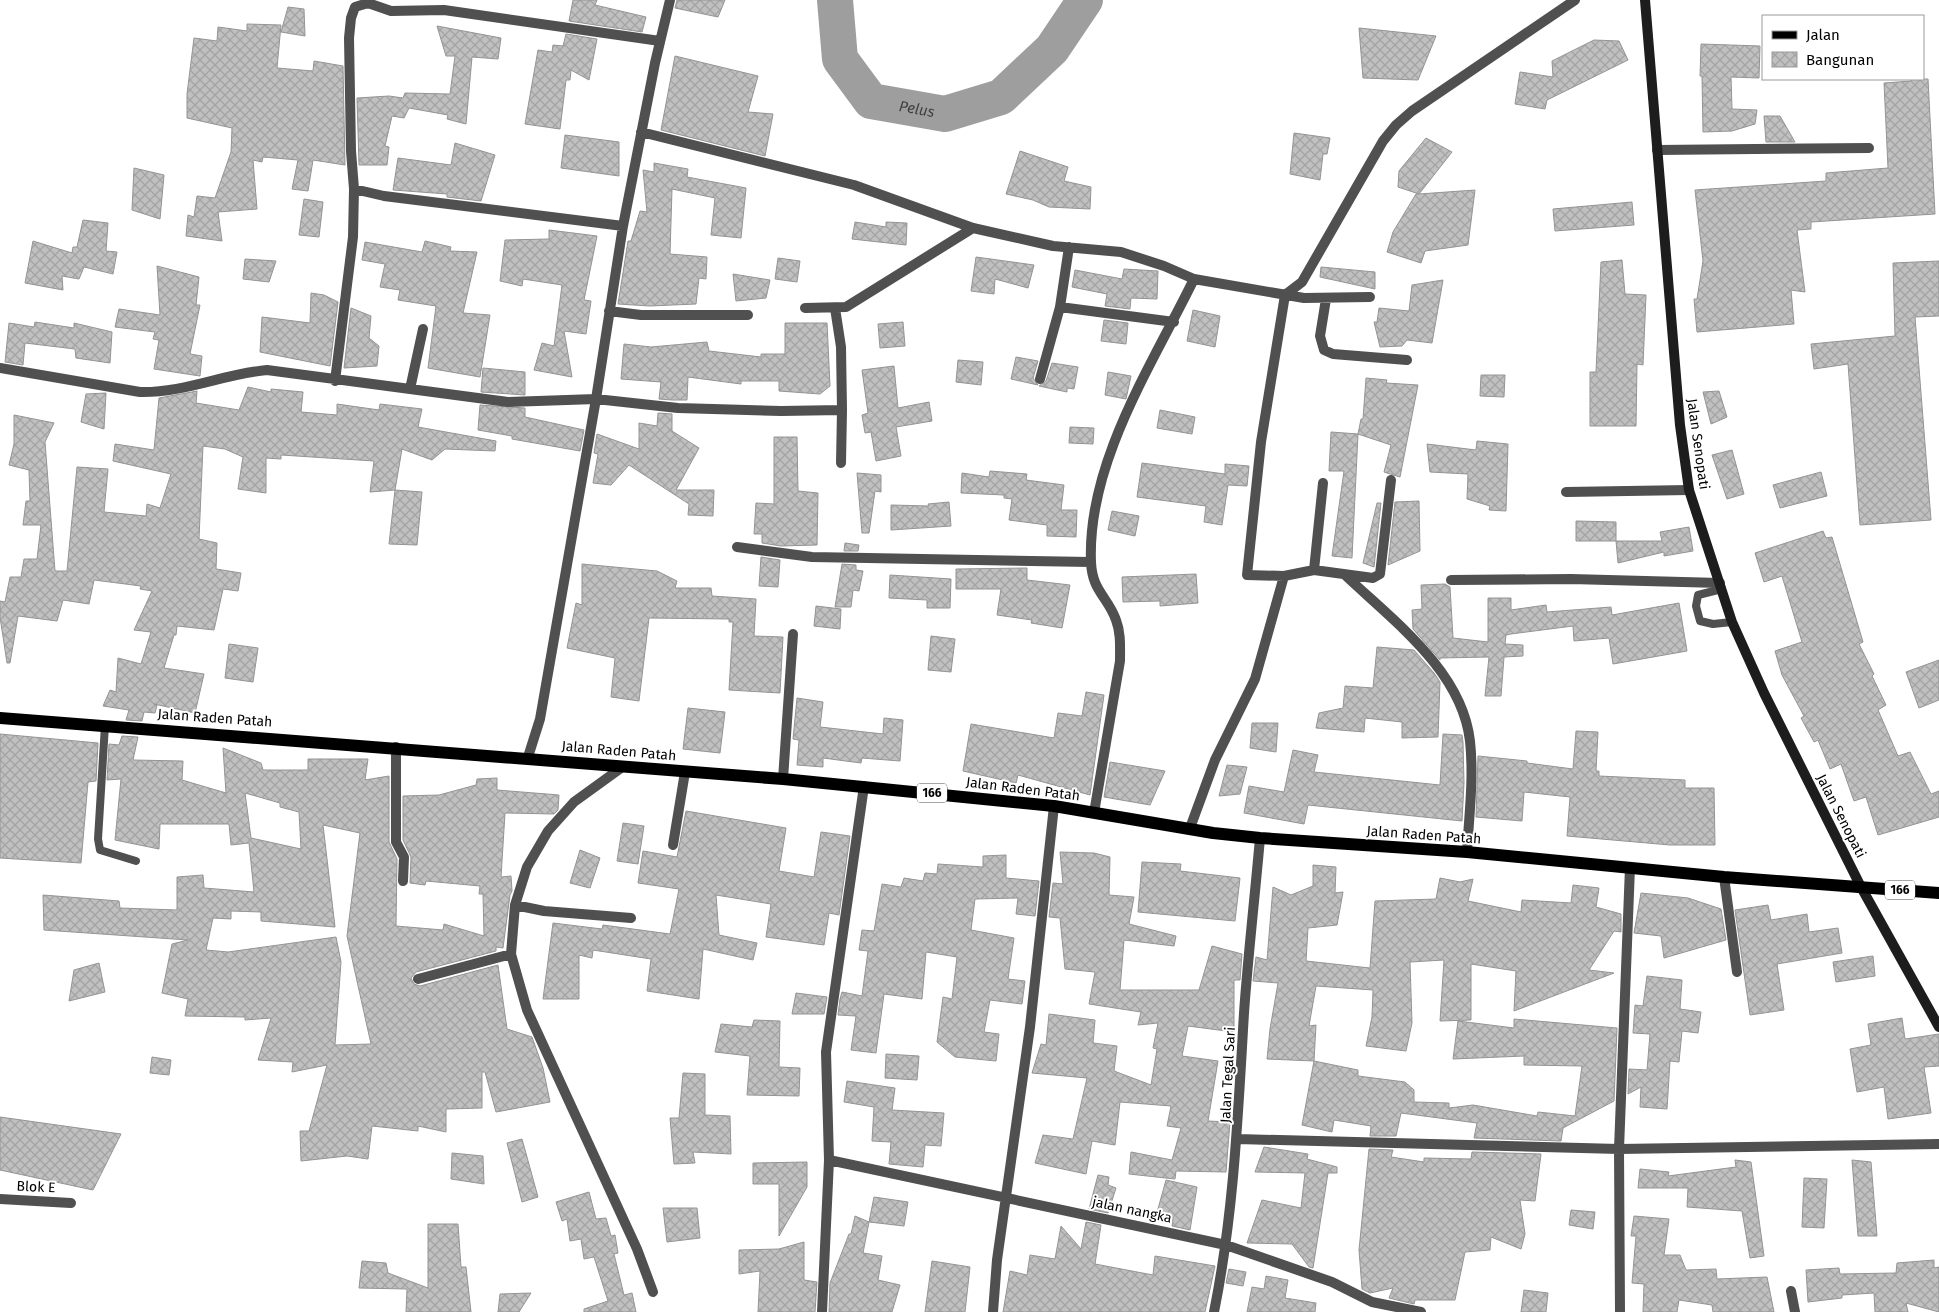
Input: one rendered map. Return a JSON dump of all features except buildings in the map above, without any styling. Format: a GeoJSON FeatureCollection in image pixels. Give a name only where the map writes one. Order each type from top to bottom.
{"type":"FeatureCollection","features":[{"type":"Feature","properties":{"kind":"main road","name":"Jalan Senopati"},"geometry":{"type":"LineString","coordinates":[[1645,0],[1680,425],[1689,490],[1732,622],[1764,693],[1861,887],[1939,1027]]}},
{"type":"Feature","properties":{"kind":"main road","name":"Jalan Raden Patah"},"geometry":{"type":"LineString","coordinates":[[0,718],[528,757],[621,768],[783,778],[864,786],[1054,812],[1094,813],[1260,838],[1467,852],[1724,877],[1861,887]]}},
{"type":"Feature","properties":{"kind":"main road","name":"166"},"geometry":{"type":"LineString","coordinates":[[1861,887],[1939,892]]}},
{"type":"Feature","properties":{"kind":"street"},"geometry":{"type":"LineString","coordinates":[[528,757],[540,719],[608,328],[623,226],[641,132],[670,0]]}},
{"type":"Feature","properties":{"kind":"street"},"geometry":{"type":"LineString","coordinates":[[1391,480],[1380,574],[1373,578],[1314,570],[1284,576],[1247,575],[1261,442],[1284,295],[1302,282],[1384,141],[1396,125],[1412,111],[1575,0]]}},
{"type":"Feature","properties":{"kind":"street"},"geometry":{"type":"LineString","coordinates":[[335,381],[350,261],[354,189],[348,38],[355,7],[368,3],[391,11],[444,10],[660,41]]}},
{"type":"Feature","properties":{"kind":"street"},"geometry":{"type":"LineString","coordinates":[[641,132],[854,185],[972,228],[1053,246],[1121,252],[1164,266],[1194,279],[1304,298],[1370,297]]}},
{"type":"Feature","properties":{"kind":"street"},"geometry":{"type":"LineString","coordinates":[[1656,150],[1868,148]]}},
{"type":"Feature","properties":{"kind":"street"},"geometry":{"type":"LineString","coordinates":[[354,189],[384,196],[623,226]]}},
{"type":"Feature","properties":{"kind":"street"},"geometry":{"type":"LineString","coordinates":[[805,308],[846,307],[972,228]]}},
{"type":"Feature","properties":{"kind":"street"},"geometry":{"type":"LineString","coordinates":[[1040,379],[1060,307],[1069,247]]}},
{"type":"Feature","properties":{"kind":"street"},"geometry":{"type":"LineString","coordinates":[[1094,813],[1120,661],[1120,636],[1116,618],[1096,588],[1091,562],[1095,502],[1108,461],[1132,402],[1194,279]]}},
{"type":"Feature","properties":{"kind":"street"},"geometry":{"type":"LineString","coordinates":[[1322,299],[1320,336],[1324,350],[1333,354],[1407,360]]}},
{"type":"Feature","properties":{"kind":"street"},"geometry":{"type":"LineString","coordinates":[[1060,307],[1174,322]]}},
{"type":"Feature","properties":{"kind":"street"},"geometry":{"type":"LineString","coordinates":[[835,308],[841,347],[841,462]]}},
{"type":"Feature","properties":{"kind":"street"},"geometry":{"type":"LineString","coordinates":[[609,311],[641,315],[748,316]]}},
{"type":"Feature","properties":{"kind":"street"},"geometry":{"type":"LineString","coordinates":[[410,389],[423,329]]}},
{"type":"Feature","properties":{"kind":"street"},"geometry":{"type":"LineString","coordinates":[[0,368],[140,392],[178,390],[252,371],[267,370],[335,381],[508,402],[596,399],[678,408],[781,411],[842,410]]}},
{"type":"Feature","properties":{"kind":"street"},"geometry":{"type":"LineString","coordinates":[[1314,570],[1323,483]]}},
{"type":"Feature","properties":{"kind":"street"},"geometry":{"type":"LineString","coordinates":[[1566,492],[1689,490]]}},
{"type":"Feature","properties":{"kind":"street"},"geometry":{"type":"LineString","coordinates":[[736,547],[812,557],[1091,562]]}},
{"type":"Feature","properties":{"kind":"street"},"geometry":{"type":"LineString","coordinates":[[1344,574],[1422,649],[1442,671],[1458,698],[1467,722],[1472,762],[1467,852]]}},
{"type":"Feature","properties":{"kind":"street"},"geometry":{"type":"LineString","coordinates":[[1190,828],[1215,760],[1255,679],[1284,576]]}},
{"type":"Feature","properties":{"kind":"street"},"geometry":{"type":"LineString","coordinates":[[1451,580],[1571,579],[1721,586]]}},
{"type":"Feature","properties":{"kind":"street"},"geometry":{"type":"LineString","coordinates":[[783,778],[793,634]]}},
{"type":"Feature","properties":{"kind":"street"},"geometry":{"type":"LineString","coordinates":[[396,748],[396,842],[404,857],[403,881]]}},
{"type":"Feature","properties":{"kind":"street"},"geometry":{"type":"LineString","coordinates":[[621,768],[574,802],[548,831],[527,867],[511,954],[526,1010],[637,1249],[653,1292]]}},
{"type":"Feature","properties":{"kind":"street"},"geometry":{"type":"LineString","coordinates":[[673,845],[684,772]]}},
{"type":"Feature","properties":{"kind":"street"},"geometry":{"type":"LineString","coordinates":[[822,1312],[829,1160],[826,1052],[864,786]]}},
{"type":"Feature","properties":{"kind":"street"},"geometry":{"type":"LineString","coordinates":[[993,1312],[997,1260],[1030,1027],[1054,812]]}},
{"type":"Feature","properties":{"kind":"street","name":"Jalan Tegal Sari"},"geometry":{"type":"LineString","coordinates":[[1214,1312],[1226,1245],[1238,1139],[1244,1013],[1260,838]]}},
{"type":"Feature","properties":{"kind":"street"},"geometry":{"type":"LineString","coordinates":[[1620,1312],[1619,1149],[1630,867]]}},
{"type":"Feature","properties":{"kind":"street"},"geometry":{"type":"LineString","coordinates":[[1724,877],[1737,972]]}},
{"type":"Feature","properties":{"kind":"street"},"geometry":{"type":"LineString","coordinates":[[519,906],[544,911],[631,918]]}},
{"type":"Feature","properties":{"kind":"street"},"geometry":{"type":"LineString","coordinates":[[418,979],[511,954]]}},
{"type":"Feature","properties":{"kind":"street"},"geometry":{"type":"LineString","coordinates":[[1238,1139],[1619,1149],[1939,1144]]}},
{"type":"Feature","properties":{"kind":"street","name":"jalan nangka"},"geometry":{"type":"LineString","coordinates":[[829,1160],[1226,1245],[1332,1282],[1372,1302],[1422,1312]]}},
{"type":"Feature","properties":{"kind":"street","name":"Blok E"},"geometry":{"type":"LineString","coordinates":[[0,1199],[71,1203]]}},
{"type":"Feature","properties":{"kind":"street"},"geometry":{"type":"LineString","coordinates":[[1791,1291],[1795,1312]]}},
{"type":"Feature","properties":{"kind":"lane"},"geometry":{"type":"LineString","coordinates":[[1721,586],[1698,595],[1696,606],[1700,621],[1713,624],[1732,622]]}},
{"type":"Feature","properties":{"kind":"lane"},"geometry":{"type":"LineString","coordinates":[[106,725],[98,839],[100,850],[136,861]]}},
{"type":"Feature","properties":{"kind":"waterway","name":"Pelus"},"geometry":{"type":"LineString","coordinates":[[835,0],[840,59],[871,101],[945,114],[1001,97],[1052,49],[1085,0]]}}]}
